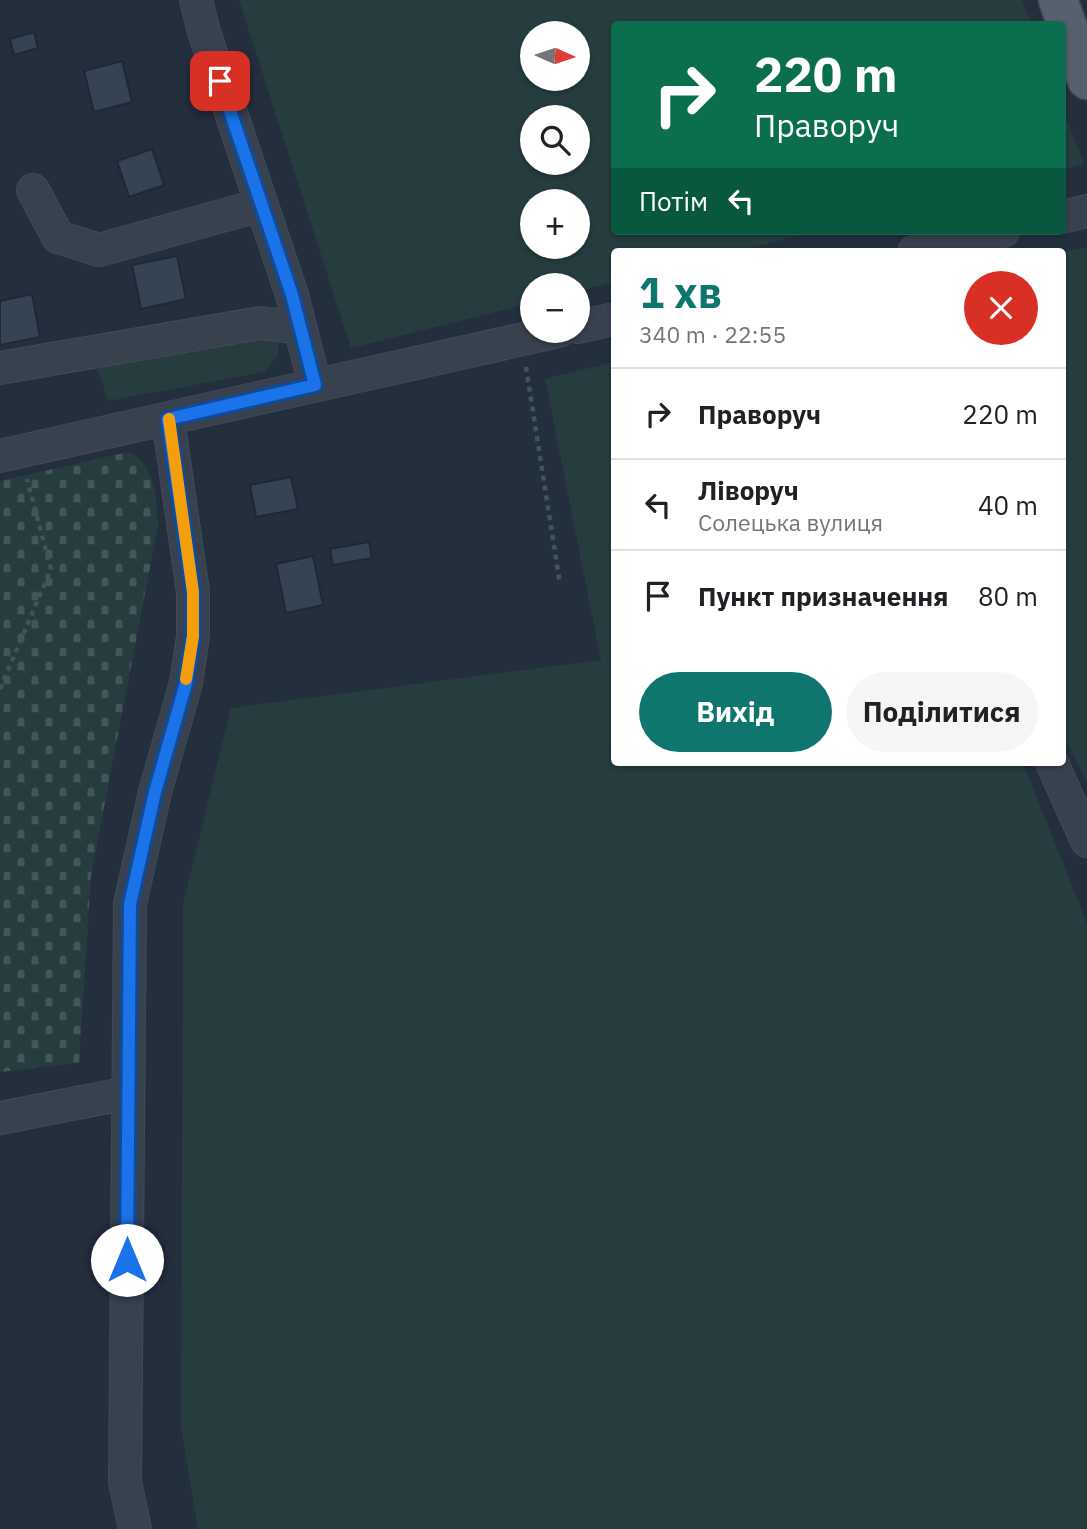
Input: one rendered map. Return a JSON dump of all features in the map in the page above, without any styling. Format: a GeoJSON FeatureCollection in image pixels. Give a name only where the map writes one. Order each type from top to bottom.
{"type":"FeatureCollection","features":[{"type":"Feature","properties":{"kind":"main road"},"geometry":{"type":"LineString","coordinates":[[1058,0],[1066,21]]}},
{"type":"Feature","properties":{"kind":"main road"},"geometry":{"type":"LineString","coordinates":[[1066,22],[1087,80]]}},
{"type":"Feature","properties":{"kind":"street"},"geometry":{"type":"LineString","coordinates":[[196,0],[204,32],[292,295],[315,385]]}},
{"type":"Feature","properties":{"kind":"street"},"geometry":{"type":"LineString","coordinates":[[33,190],[58,237],[99,250],[261,205]]}},
{"type":"Feature","properties":{"kind":"street"},"geometry":{"type":"LineString","coordinates":[[1066,216],[1087,211]]}},
{"type":"Feature","properties":{"kind":"street"},"geometry":{"type":"LineString","coordinates":[[931,248],[986,235]]}},
{"type":"Feature","properties":{"kind":"street"},"geometry":{"type":"LineString","coordinates":[[590,324],[611,320]]}},
{"type":"Feature","properties":{"kind":"street"},"geometry":{"type":"LineString","coordinates":[[0,368],[261,323],[300,328]]}},
{"type":"Feature","properties":{"kind":"street"},"geometry":{"type":"LineString","coordinates":[[0,457],[520,339]]}},
{"type":"Feature","properties":{"kind":"street"},"geometry":{"type":"LineString","coordinates":[[135,1529],[125,1482],[130,904],[155,792],[186,683],[193,636],[193,592],[168,419]]}},
{"type":"Feature","properties":{"kind":"street"},"geometry":{"type":"LineString","coordinates":[[1053,766],[1087,841]]}},
{"type":"Feature","properties":{"kind":"street"},"geometry":{"type":"LineString","coordinates":[[0,1118],[128,1093]]}},
{"type":"Feature","properties":{"kind":"path"},"geometry":{"type":"LineString","coordinates":[[516,340],[560,584]]}},
{"type":"Feature","properties":{"kind":"path"},"geometry":{"type":"LineString","coordinates":[[0,689],[51,569],[26,475]]}},
{"type":"Feature","properties":{"kind":"green space"},"geometry":{"type":"Polygon","coordinates":[[[239,0],[1022,0],[1031,21],[611,21],[611,235],[802,235],[750,248],[611,248],[611,283],[590,288],[590,273],[520,273],[520,306],[351,348],[239,0]]]}},
{"type":"Feature","properties":{"kind":"green space"},"geometry":{"type":"Polygon","coordinates":[[[1066,117],[1084,164],[1066,169],[1066,117]]]}},
{"type":"Feature","properties":{"kind":"green space"},"geometry":{"type":"Polygon","coordinates":[[[1087,247],[1087,783],[1066,739],[1066,251],[1087,247]]]}},
{"type":"Feature","properties":{"kind":"green space"},"geometry":{"type":"Polygon","coordinates":[[[268,333],[278,343],[278,356],[264,372],[108,401],[95,360],[268,333]]]}},
{"type":"Feature","properties":{"kind":"green space"},"geometry":{"type":"Polygon","coordinates":[[[611,363],[611,766],[1024,766],[1087,923],[1087,1529],[198,1529],[181,1427],[183,904],[231,708],[601,660],[545,379],[611,363]]]}},
{"type":"Feature","properties":{"kind":"green space"},"geometry":{"type":"Polygon","coordinates":[[[128,452],[145,465],[150,474],[158,526],[91,875],[79,1063],[0,1072],[0,481],[128,452]]]}},
{"type":"Feature","properties":{"kind":"building"},"geometry":{"type":"Polygon","coordinates":[[[34,32],[38,48],[14,55],[10,39],[34,32]]]}},
{"type":"Feature","properties":{"kind":"building"},"geometry":{"type":"Polygon","coordinates":[[[122,61],[132,102],[94,112],[84,71],[122,61]]]}},
{"type":"Feature","properties":{"kind":"building"},"geometry":{"type":"Polygon","coordinates":[[[152,149],[164,185],[129,197],[117,161],[152,149]]]}},
{"type":"Feature","properties":{"kind":"building"},"geometry":{"type":"Polygon","coordinates":[[[177,256],[186,299],[141,309],[132,265],[177,256]]]}},
{"type":"Feature","properties":{"kind":"building"},"geometry":{"type":"Polygon","coordinates":[[[32,294],[40,337],[0,345],[0,301],[32,294]]]}},
{"type":"Feature","properties":{"kind":"building"},"geometry":{"type":"Polygon","coordinates":[[[291,477],[298,509],[256,517],[250,485],[291,477]]]}},
{"type":"Feature","properties":{"kind":"building"},"geometry":{"type":"Polygon","coordinates":[[[369,542],[372,558],[333,565],[330,549],[369,542]]]}},
{"type":"Feature","properties":{"kind":"building"},"geometry":{"type":"Polygon","coordinates":[[[313,556],[323,605],[286,613],[276,564],[313,556]]]}},
{"type":"Feature","properties":{"kind":"slow traffic"},"geometry":{"type":"LineString","coordinates":[[169,419],[193,592],[193,636],[186,679]]}},
{"type":"Feature","properties":{"kind":"route"},"geometry":{"type":"LineString","coordinates":[[127,1260],[130,904],[155,792],[186,683],[193,636],[193,592],[168,419],[315,385],[292,295],[220,81]]}}]}
